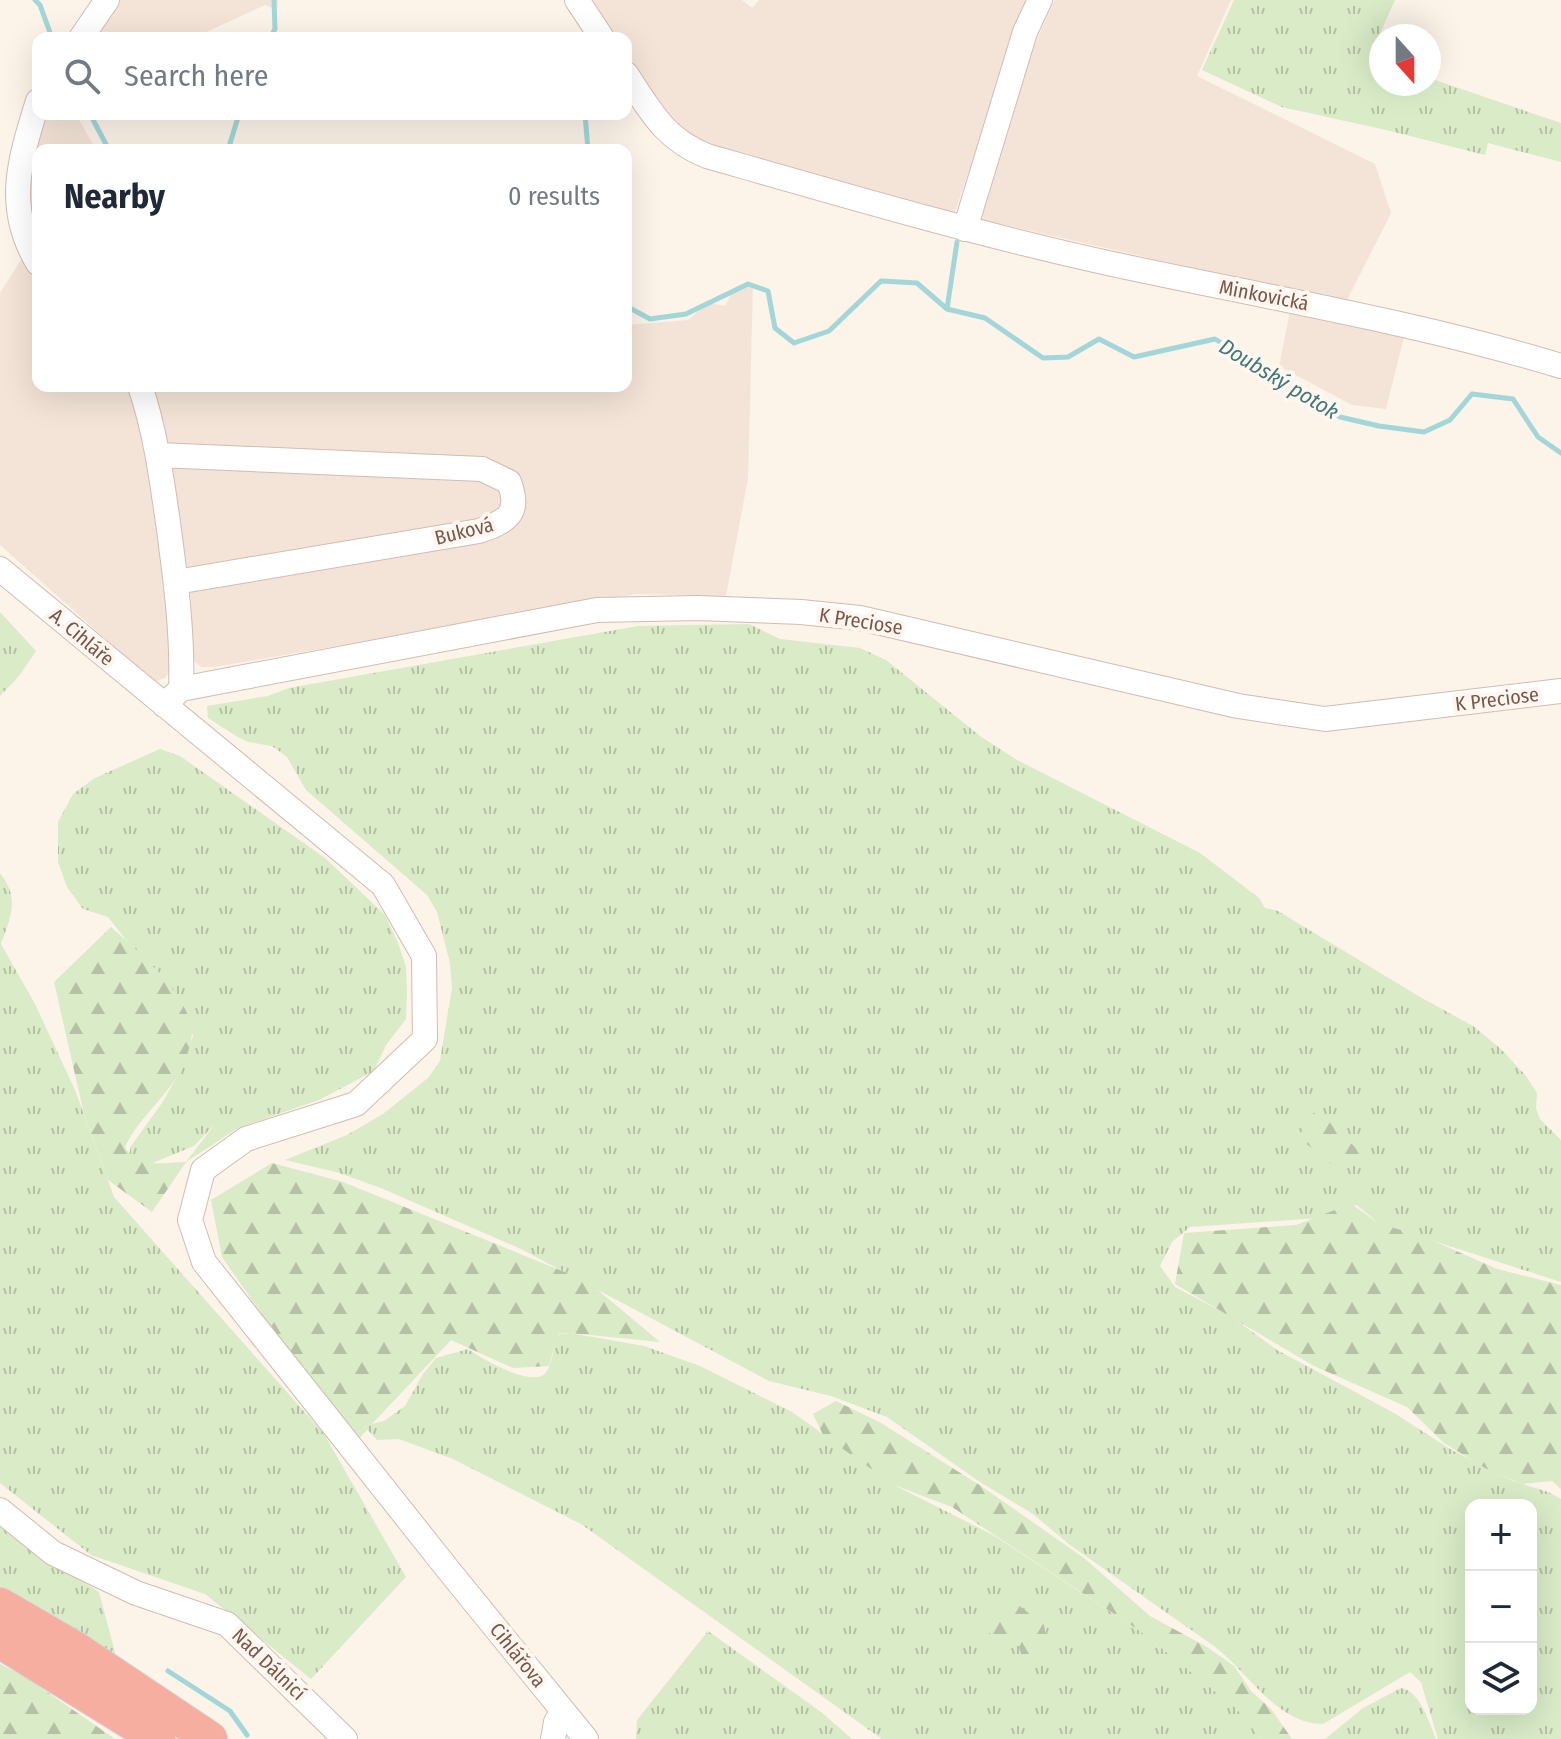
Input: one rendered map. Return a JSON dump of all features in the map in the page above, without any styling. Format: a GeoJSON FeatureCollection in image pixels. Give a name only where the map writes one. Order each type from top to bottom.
{"type":"FeatureCollection","features":[{"type":"Feature","properties":{"kind":"highway"},"geometry":{"type":"LineString","coordinates":[[0,1605],[74,1648],[210,1739]]}},
{"type":"Feature","properties":{"kind":"highway"},"geometry":{"type":"LineString","coordinates":[[0,1641],[158,1739]]}},
{"type":"Feature","properties":{"kind":"street"},"geometry":{"type":"LineString","coordinates":[[85,32],[107,0]]}},
{"type":"Feature","properties":{"kind":"street"},"geometry":{"type":"LineString","coordinates":[[577,0],[598,32]]}},
{"type":"Feature","properties":{"kind":"street"},"geometry":{"type":"LineString","coordinates":[[965,229],[1025,32],[1040,0]]}},
{"type":"Feature","properties":{"kind":"street","name":"Minkovická"},"geometry":{"type":"LineString","coordinates":[[632,83],[659,123],[690,149],[965,229],[1117,265],[1358,314],[1508,349],[1561,366]]}},
{"type":"Feature","properties":{"kind":"street"},"geometry":{"type":"LineString","coordinates":[[32,113],[10,156],[17,179],[21,220],[32,251]]}},
{"type":"Feature","properties":{"kind":"street"},"geometry":{"type":"LineString","coordinates":[[142,392],[159,455],[176,582],[182,656],[172,697]]}},
{"type":"Feature","properties":{"kind":"street","name":"Buková"},"geometry":{"type":"LineString","coordinates":[[159,455],[482,469],[509,482],[514,497],[513,510],[500,524],[479,531],[176,582]]}},
{"type":"Feature","properties":{"kind":"street","name":"A. Cihláře"},"geometry":{"type":"LineString","coordinates":[[0,569],[172,697],[383,885],[424,956],[425,1039],[356,1104],[246,1139],[203,1170],[190,1220],[204,1262],[450,1572]]}},
{"type":"Feature","properties":{"kind":"street","name":"K Preciose"},"geometry":{"type":"LineString","coordinates":[[172,697],[597,610],[698,608],[860,618],[1238,706],[1325,719],[1561,691]]}},
{"type":"Feature","properties":{"kind":"street","name":"Nad Dálnicí"},"geometry":{"type":"LineString","coordinates":[[0,1510],[53,1553],[136,1593],[227,1624],[345,1739]]}},
{"type":"Feature","properties":{"kind":"street","name":"Cihlářova"},"geometry":{"type":"LineString","coordinates":[[450,1572],[586,1739]]}},
{"type":"Feature","properties":{"kind":"street"},"geometry":{"type":"LineString","coordinates":[[553,1739],[556,1722],[563,1711]]}},
{"type":"Feature","properties":{"kind":"shaded area"},"geometry":{"type":"Polygon","coordinates":[[[119,0],[278,0],[277,10],[265,5],[206,32],[95,32],[119,0]]]}},
{"type":"Feature","properties":{"kind":"shaded area"},"geometry":{"type":"Polygon","coordinates":[[[592,0],[742,0],[752,8],[759,0],[1026,0],[955,212],[913,204],[697,140],[660,105],[632,61],[632,32],[613,32],[592,0]]]}},
{"type":"Feature","properties":{"kind":"shaded area"},"geometry":{"type":"Polygon","coordinates":[[[1055,0],[1231,0],[1197,76],[1375,164],[1391,213],[1347,300],[1289,290],[975,218],[1036,41],[1055,0]]]}},
{"type":"Feature","properties":{"kind":"shaded area"},"geometry":{"type":"Polygon","coordinates":[[[41,120],[79,120],[93,144],[35,144],[41,120]]]}},
{"type":"Feature","properties":{"kind":"shaded area"},"geometry":{"type":"Polygon","coordinates":[[[32,153],[32,211],[29,211],[28,167],[32,153]]]}},
{"type":"Feature","properties":{"kind":"shaded area"},"geometry":{"type":"Polygon","coordinates":[[[24,255],[32,269],[32,392],[133,392],[153,469],[176,661],[165,678],[154,682],[0,545],[0,293],[24,255]]]}},
{"type":"Feature","properties":{"kind":"shaded area"},"geometry":{"type":"Polygon","coordinates":[[[753,284],[748,478],[726,596],[636,594],[215,667],[201,667],[190,658],[148,392],[632,392],[632,325],[688,320],[708,303],[725,306],[734,289],[753,284]]]}},
{"type":"Feature","properties":{"kind":"shaded area"},"geometry":{"type":"Polygon","coordinates":[[[1290,311],[1404,337],[1386,409],[1352,405],[1279,366],[1290,311]]]}},
{"type":"Feature","properties":{"kind":"green space"},"geometry":{"type":"Polygon","coordinates":[[[1234,0],[1395,0],[1384,24],[1369,24],[1369,96],[1441,96],[1441,82],[1561,123],[1561,162],[1488,143],[1485,155],[1282,107],[1202,70],[1234,0]]]}},
{"type":"Feature","properties":{"kind":"green space"},"geometry":{"type":"Polygon","coordinates":[[[0,612],[36,651],[0,696],[0,612]]]}},
{"type":"Feature","properties":{"kind":"green space"},"geometry":{"type":"Polygon","coordinates":[[[749,624],[780,639],[860,648],[886,660],[980,736],[1017,760],[1200,853],[1259,898],[1265,908],[1278,911],[1473,1026],[1501,1049],[1526,1076],[1537,1093],[1536,1108],[1540,1119],[1561,1140],[1561,1282],[1378,1223],[1357,1205],[1340,1208],[1320,1218],[1190,1227],[1172,1242],[1160,1266],[1175,1287],[1232,1317],[1277,1350],[1394,1413],[1450,1449],[1513,1481],[1561,1499],[1561,1739],[1438,1739],[1421,1682],[1410,1672],[1323,1724],[1307,1722],[1291,1715],[1264,1695],[1214,1646],[1070,1545],[1033,1514],[980,1482],[887,1417],[831,1396],[769,1381],[521,1249],[381,1188],[336,1172],[285,1160],[347,1135],[383,1114],[428,1078],[440,1061],[452,988],[450,963],[437,912],[427,895],[306,790],[287,757],[272,746],[248,742],[208,718],[207,706],[268,696],[289,688],[638,626],[749,624]]]}},
{"type":"Feature","properties":{"kind":"green space"},"geometry":{"type":"Polygon","coordinates":[[[160,749],[180,756],[325,858],[385,915],[406,967],[407,993],[406,1019],[386,1045],[374,1071],[319,1100],[238,1128],[186,1162],[215,1124],[194,1146],[150,1164],[129,1155],[131,1146],[162,1103],[182,1068],[193,1036],[188,1016],[158,972],[108,917],[83,909],[67,887],[58,862],[58,822],[73,794],[95,778],[160,749]]]}},
{"type":"Feature","properties":{"kind":"green space"},"geometry":{"type":"Polygon","coordinates":[[[0,873],[12,900],[1,944],[35,1004],[75,1090],[114,1197],[324,1434],[406,1577],[311,1679],[205,1594],[91,1555],[0,1483],[0,873]]]}},
{"type":"Feature","properties":{"kind":"green space"},"geometry":{"type":"Polygon","coordinates":[[[111,927],[148,961],[172,989],[189,1018],[192,1032],[182,1068],[125,1147],[136,1159],[144,1162],[186,1162],[152,1212],[108,1180],[84,1114],[54,982],[111,927]]]}},
{"type":"Feature","properties":{"kind":"green space"},"geometry":{"type":"Polygon","coordinates":[[[1316,1109],[1365,1157],[1340,1171],[1298,1137],[1316,1109]]]}},
{"type":"Feature","properties":{"kind":"green space"},"geometry":{"type":"Polygon","coordinates":[[[272,1163],[343,1182],[572,1275],[593,1286],[660,1342],[558,1334],[549,1366],[513,1368],[451,1340],[372,1424],[364,1426],[367,1430],[353,1445],[222,1257],[211,1200],[272,1163]]]}},
{"type":"Feature","properties":{"kind":"green space"},"geometry":{"type":"Polygon","coordinates":[[[1353,1205],[1378,1223],[1427,1238],[1497,1269],[1561,1285],[1561,1489],[1552,1481],[1522,1484],[1485,1468],[1444,1443],[1407,1407],[1314,1366],[1175,1284],[1184,1233],[1296,1225],[1353,1205]]]}},
{"type":"Feature","properties":{"kind":"green space"},"geometry":{"type":"Polygon","coordinates":[[[570,1333],[644,1346],[700,1366],[792,1412],[894,1485],[993,1535],[1143,1633],[1238,1710],[1261,1739],[882,1739],[581,1524],[453,1459],[399,1439],[377,1440],[364,1426],[384,1421],[405,1406],[436,1358],[468,1349],[508,1371],[541,1376],[549,1367],[557,1335],[570,1333]]]}},
{"type":"Feature","properties":{"kind":"green space"},"geometry":{"type":"Polygon","coordinates":[[[836,1401],[881,1423],[981,1486],[1084,1558],[1150,1616],[1207,1647],[1234,1666],[1292,1739],[1261,1739],[1238,1710],[1143,1633],[952,1507],[894,1485],[823,1435],[813,1414],[836,1401]]]}},
{"type":"Feature","properties":{"kind":"green space"},"geometry":{"type":"Polygon","coordinates":[[[0,1526],[99,1592],[116,1656],[0,1589],[0,1526]]]}},
{"type":"Feature","properties":{"kind":"green space"},"geometry":{"type":"Polygon","coordinates":[[[1017,1604],[1044,1625],[1049,1655],[1036,1664],[1023,1660],[1018,1644],[989,1633],[978,1636],[971,1624],[996,1610],[1017,1604]]]}},
{"type":"Feature","properties":{"kind":"green space"},"geometry":{"type":"Polygon","coordinates":[[[708,1631],[821,1712],[852,1739],[636,1739],[637,1720],[708,1631]]]}},
{"type":"Feature","properties":{"kind":"green space"},"geometry":{"type":"Polygon","coordinates":[[[0,1664],[24,1676],[115,1739],[0,1739],[0,1664]]]}},
{"type":"Feature","properties":{"kind":"green space"},"geometry":{"type":"Polygon","coordinates":[[[1401,1688],[1408,1690],[1419,1701],[1436,1739],[1325,1739],[1363,1708],[1401,1688]]]}},
{"type":"Feature","properties":{"kind":"waterway","name":"Doubský potok"},"geometry":{"type":"LineString","coordinates":[[35,0],[40,5],[50,32]]}},
{"type":"Feature","properties":{"kind":"waterway"},"geometry":{"type":"LineString","coordinates":[[273,32],[274,0]]}},
{"type":"Feature","properties":{"kind":"waterway","name":"Doubský potok"},"geometry":{"type":"LineString","coordinates":[[93,120],[106,144]]}},
{"type":"Feature","properties":{"kind":"waterway"},"geometry":{"type":"LineString","coordinates":[[230,144],[237,120]]}},
{"type":"Feature","properties":{"kind":"waterway"},"geometry":{"type":"LineString","coordinates":[[586,120],[588,144]]}},
{"type":"Feature","properties":{"kind":"waterway"},"geometry":{"type":"LineString","coordinates":[[947,309],[957,242]]}},
{"type":"Feature","properties":{"kind":"waterway","name":"Doubský potok"},"geometry":{"type":"LineString","coordinates":[[632,309],[650,319],[686,314],[748,284],[768,291],[775,328],[794,343],[829,331],[881,281],[917,283],[947,309],[985,318],[1043,358],[1068,357],[1099,339],[1134,357],[1215,339],[1340,417],[1379,426],[1424,432],[1450,420],[1472,394],[1513,399],[1538,437],[1561,453]]}},
{"type":"Feature","properties":{"kind":"waterway"},"geometry":{"type":"LineString","coordinates":[[168,1671],[230,1711],[247,1735]]}}]}
